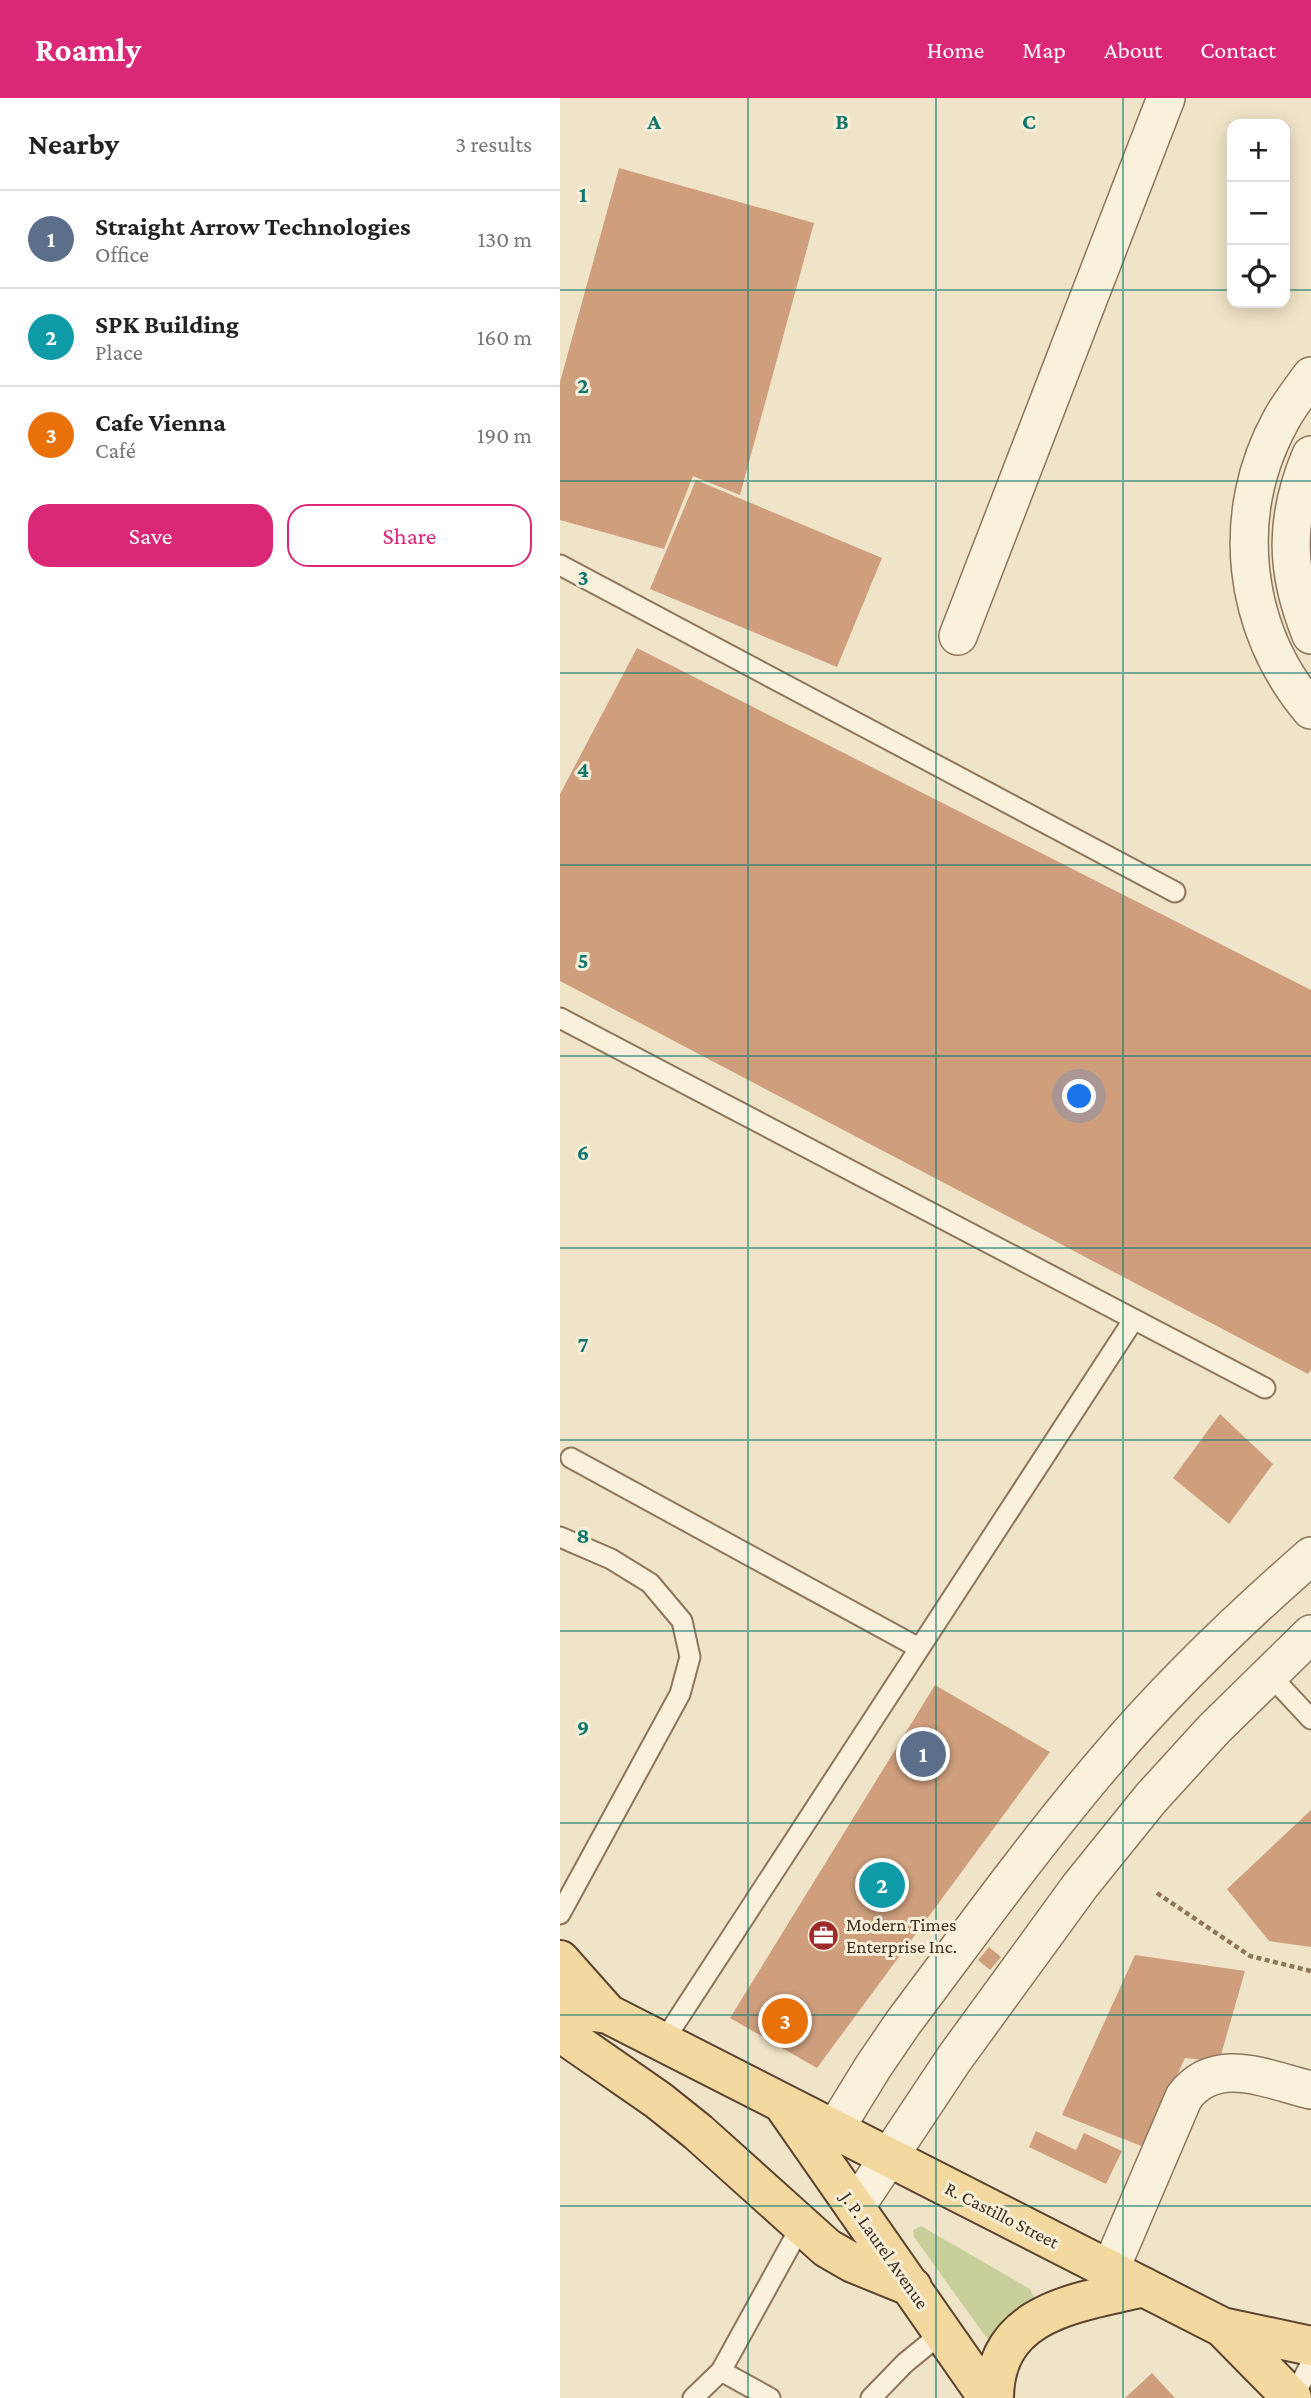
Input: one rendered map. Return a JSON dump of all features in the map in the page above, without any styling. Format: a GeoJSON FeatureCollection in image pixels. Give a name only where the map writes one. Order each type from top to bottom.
{"type":"FeatureCollection","features":[{"type":"Feature","properties":{"kind":"main road"},"geometry":{"type":"LineString","coordinates":[[560,1960],[608,2014]]}},
{"type":"Feature","properties":{"kind":"main road"},"geometry":{"type":"LineString","coordinates":[[560,2007],[608,2014]]}},
{"type":"Feature","properties":{"kind":"main road","name":"R. Castillo Street"},"geometry":{"type":"LineString","coordinates":[[608,2014],[781,2102],[827,2142],[888,2156],[1222,2327],[1311,2346]]}},
{"type":"Feature","properties":{"kind":"main road"},"geometry":{"type":"LineString","coordinates":[[560,2032],[678,2116],[827,2248],[853,2263],[912,2287]]}},
{"type":"Feature","properties":{"kind":"main road","name":"J. P. Laurel Avenue"},"geometry":{"type":"LineString","coordinates":[[827,2142],[855,2208],[988,2398]]}},
{"type":"Feature","properties":{"kind":"main road"},"geometry":{"type":"LineString","coordinates":[[994,2398],[998,2365],[1002,2355],[1030,2322],[1075,2304],[1143,2287]]}},
{"type":"Feature","properties":{"kind":"main road","name":"R. Castillo Street"},"geometry":{"type":"LineString","coordinates":[[1222,2327],[1292,2398]]}},
{"type":"Feature","properties":{"kind":"street"},"geometry":{"type":"LineString","coordinates":[[958,636],[1166,98]]}},
{"type":"Feature","properties":{"kind":"street"},"geometry":{"type":"LineString","coordinates":[[1311,376],[1281,420],[1261,466],[1250,512],[1249,536],[1249,558],[1258,609],[1272,651],[1292,687],[1311,709]]}},
{"type":"Feature","properties":{"kind":"street"},"geometry":{"type":"LineString","coordinates":[[1311,455],[1301,479],[1292,518],[1291,556],[1298,598],[1311,635]]}},
{"type":"Feature","properties":{"kind":"street"},"geometry":{"type":"LineString","coordinates":[[827,2142],[903,2023],[1107,1759],[1230,1629],[1311,1556]]}},
{"type":"Feature","properties":{"kind":"street"},"geometry":{"type":"LineString","coordinates":[[855,2208],[954,2059],[1080,1886],[1151,1798],[1213,1729],[1311,1634]]}},
{"type":"Feature","properties":{"kind":"street"},"geometry":{"type":"LineString","coordinates":[[1035,1850],[1080,1886]]}},
{"type":"Feature","properties":{"kind":"street"},"geometry":{"type":"LineString","coordinates":[[1110,2270],[1184,2097],[1192,2086],[1203,2078],[1228,2072],[1311,2090]]}},
{"type":"Feature","properties":{"kind":"lane"},"geometry":{"type":"LineString","coordinates":[[560,565],[1175,892]]}},
{"type":"Feature","properties":{"kind":"lane"},"geometry":{"type":"LineString","coordinates":[[560,1018],[1265,1388]]}},
{"type":"Feature","properties":{"kind":"lane"},"geometry":{"type":"LineString","coordinates":[[663,2042],[1133,1319]]}},
{"type":"Feature","properties":{"kind":"lane"},"geometry":{"type":"LineString","coordinates":[[571,1458],[919,1648]]}},
{"type":"Feature","properties":{"kind":"lane"},"geometry":{"type":"LineString","coordinates":[[560,1537],[611,1559],[650,1583],[682,1621],[690,1657],[680,1694],[560,1914]]}},
{"type":"Feature","properties":{"kind":"lane"},"geometry":{"type":"LineString","coordinates":[[1269,1674],[1311,1719]]}},
{"type":"Feature","properties":{"kind":"lane"},"geometry":{"type":"LineString","coordinates":[[692,2398],[721,2371],[801,2227]]}},
{"type":"Feature","properties":{"kind":"lane"},"geometry":{"type":"LineString","coordinates":[[871,2398],[905,2363],[943,2332]]}},
{"type":"Feature","properties":{"kind":"lane"},"geometry":{"type":"LineString","coordinates":[[1292,2398],[1311,2363]]}},
{"type":"Feature","properties":{"kind":"lane"},"geometry":{"type":"LineString","coordinates":[[721,2371],[769,2398]]}},
{"type":"Feature","properties":{"kind":"path"},"geometry":{"type":"LineString","coordinates":[[1157,1893],[1250,1956],[1311,1971]]}},
{"type":"Feature","properties":{"kind":"green space"},"geometry":{"type":"Polygon","coordinates":[[[921,2226],[1030,2289],[1036,2301],[1009,2314],[992,2342],[914,2237],[913,2230],[921,2226]]]}},
{"type":"Feature","properties":{"kind":"building"},"geometry":{"type":"Polygon","coordinates":[[[619,168],[814,223],[740,495],[693,476],[664,549],[560,520],[560,382],[619,168]]]}},
{"type":"Feature","properties":{"kind":"building"},"geometry":{"type":"Polygon","coordinates":[[[696,480],[882,558],[837,667],[650,589],[696,480]]]}},
{"type":"Feature","properties":{"kind":"building"},"geometry":{"type":"Polygon","coordinates":[[[637,648],[1311,990],[1311,1370],[1308,1374],[560,981],[560,794],[637,648]]]}},
{"type":"Feature","properties":{"kind":"building"},"geometry":{"type":"Polygon","coordinates":[[[1220,1414],[1273,1464],[1229,1524],[1173,1478],[1220,1414]]]}},
{"type":"Feature","properties":{"kind":"building"},"geometry":{"type":"Polygon","coordinates":[[[935,1685],[1050,1752],[817,2068],[730,2018],[935,1685]]]}},
{"type":"Feature","properties":{"kind":"building"},"geometry":{"type":"Polygon","coordinates":[[[1311,1810],[1311,1947],[1269,1941],[1227,1889],[1311,1810]]]}},
{"type":"Feature","properties":{"kind":"building"},"geometry":{"type":"Polygon","coordinates":[[[989,1947],[1001,1957],[990,1970],[978,1960],[989,1947]]]}},
{"type":"Feature","properties":{"kind":"building"},"geometry":{"type":"Polygon","coordinates":[[[1135,1955],[1245,1971],[1219,2062],[1185,2058],[1144,2147],[1062,2115],[1135,1955]]]}},
{"type":"Feature","properties":{"kind":"building"},"geometry":{"type":"Polygon","coordinates":[[[1036,2131],[1076,2150],[1084,2133],[1122,2151],[1106,2184],[1029,2147],[1036,2131]]]}},
{"type":"Feature","properties":{"kind":"building"},"geometry":{"type":"Polygon","coordinates":[[[1152,2373],[1175,2398],[1125,2398],[1152,2373]]]}},
{"type":"Feature","properties":{"kind":"place","name":"Straight Arrow Technologies"},"geometry":{"type":"Point","coordinates":[923,1754]}},
{"type":"Feature","properties":{"kind":"place","name":"SPK Building"},"geometry":{"type":"Point","coordinates":[882,1885]}},
{"type":"Feature","properties":{"kind":"place","name":"Modern Times Enterprise Inc."},"geometry":{"type":"Point","coordinates":[823,1935]}},
{"type":"Feature","properties":{"kind":"place","name":"Cafe Vienna"},"geometry":{"type":"Point","coordinates":[785,2021]}}]}
